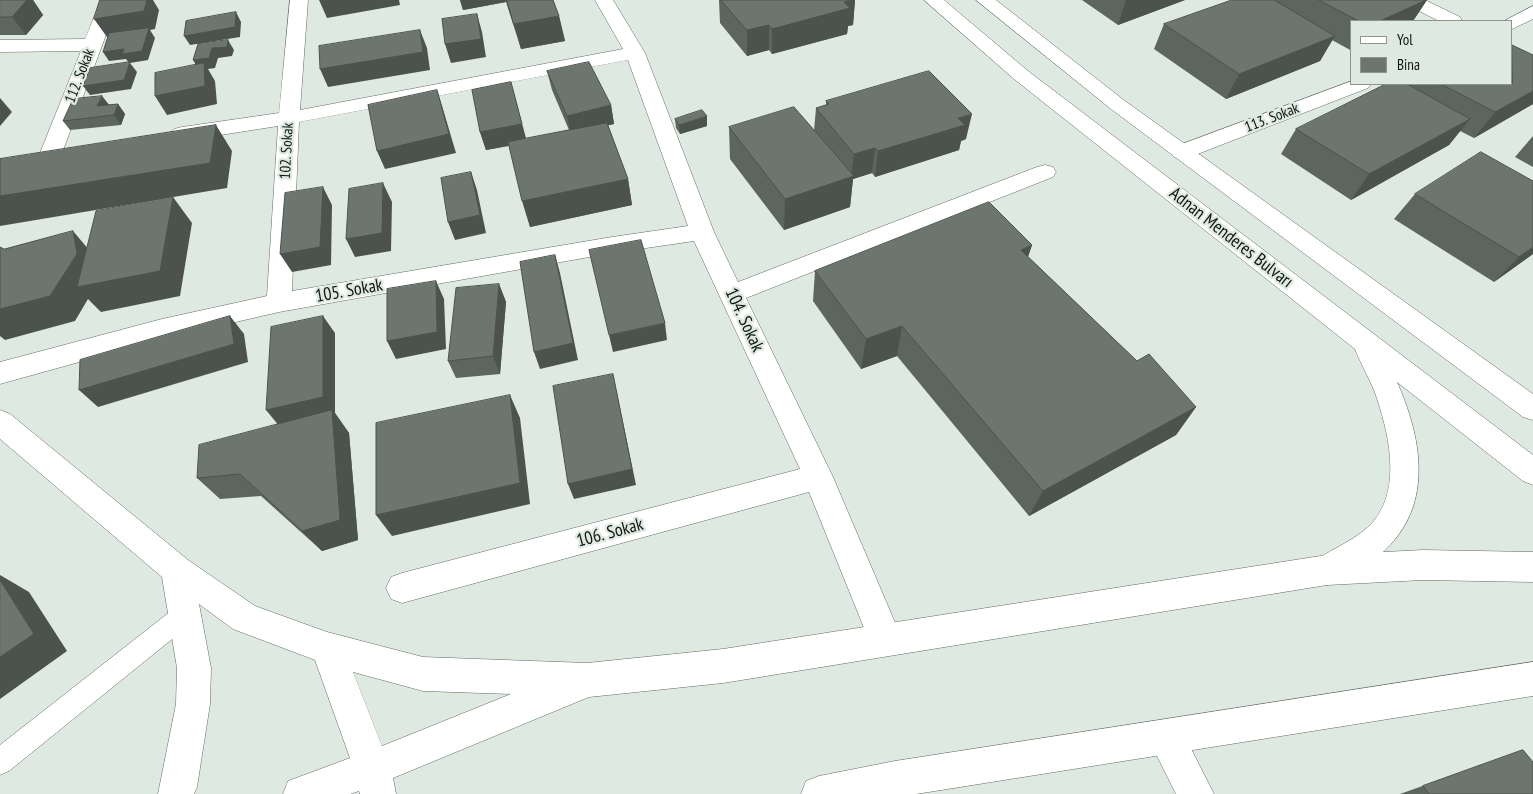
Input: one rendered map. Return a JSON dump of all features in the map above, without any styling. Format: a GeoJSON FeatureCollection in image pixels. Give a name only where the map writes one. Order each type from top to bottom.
{"type":"FeatureCollection","features":[{"type":"Feature","properties":{"kind":"street","name":"112. Sokak"},"geometry":{"type":"LineString","coordinates":[[51,153],[110,0]]}},
{"type":"Feature","properties":{"kind":"street","name":"102. Sokak"},"geometry":{"type":"LineString","coordinates":[[279,303],[289,118],[298,0]]}},
{"type":"Feature","properties":{"kind":"street","name":"104. Sokak"},"geometry":{"type":"LineString","coordinates":[[604,0],[635,52],[702,232],[818,477],[885,639]]}},
{"type":"Feature","properties":{"kind":"street","name":"Adnan Menderes Bulvarı"},"geometry":{"type":"LineString","coordinates":[[933,0],[1021,75],[1533,472]]}},
{"type":"Feature","properties":{"kind":"street"},"geometry":{"type":"LineString","coordinates":[[985,0],[1118,105],[1533,409]]}},
{"type":"Feature","properties":{"kind":"street"},"geometry":{"type":"LineString","coordinates":[[1411,0],[1451,20]]}},
{"type":"Feature","properties":{"kind":"street"},"geometry":{"type":"LineString","coordinates":[[1513,22],[1533,12]]}},
{"type":"Feature","properties":{"kind":"street"},"geometry":{"type":"LineString","coordinates":[[0,46],[92,44]]}},
{"type":"Feature","properties":{"kind":"street"},"geometry":{"type":"LineString","coordinates":[[165,136],[289,118],[635,52]]}},
{"type":"Feature","properties":{"kind":"street","name":"113. Sokak"},"geometry":{"type":"LineString","coordinates":[[1182,152],[1359,85]]}},
{"type":"Feature","properties":{"kind":"street"},"geometry":{"type":"LineString","coordinates":[[732,294],[1046,172]]}},
{"type":"Feature","properties":{"kind":"street","name":"105. Sokak"},"geometry":{"type":"LineString","coordinates":[[0,373],[162,329],[279,303],[612,244],[702,232]]}},
{"type":"Feature","properties":{"kind":"street"},"geometry":{"type":"LineString","coordinates":[[1327,570],[1384,532],[1402,503],[1403,443],[1397,416],[1384,377],[1364,341]]}},
{"type":"Feature","properties":{"kind":"street"},"geometry":{"type":"LineString","coordinates":[[0,422],[177,570],[246,618],[328,648],[423,674],[587,680],[723,666],[1327,570],[1423,564],[1533,567]]}},
{"type":"Feature","properties":{"kind":"street","name":"106. Sokak"},"geometry":{"type":"LineString","coordinates":[[402,588],[818,477]]}},
{"type":"Feature","properties":{"kind":"street"},"geometry":{"type":"LineString","coordinates":[[176,794],[179,787],[193,704],[194,668],[177,570]]}},
{"type":"Feature","properties":{"kind":"street"},"geometry":{"type":"LineString","coordinates":[[328,648],[375,781]]}},
{"type":"Feature","properties":{"kind":"street"},"geometry":{"type":"LineString","coordinates":[[819,794],[895,779],[1533,679]]}},
{"type":"Feature","properties":{"kind":"street"},"geometry":{"type":"LineString","coordinates":[[301,794],[375,781],[587,680]]}},
{"type":"Feature","properties":{"kind":"street"},"geometry":{"type":"LineString","coordinates":[[1166,738],[1196,794]]}},
{"type":"Feature","properties":{"kind":"lane"},"geometry":{"type":"LineString","coordinates":[[0,762],[184,615]]}},
{"type":"Feature","properties":{"kind":"building"},"geometry":{"type":"Polygon","coordinates":[[[0,0],[27,0],[12,17],[0,17],[0,0]]]}},
{"type":"Feature","properties":{"kind":"building"},"geometry":{"type":"Polygon","coordinates":[[[100,0],[147,0],[144,11],[94,19],[100,0]]]}},
{"type":"Feature","properties":{"kind":"building"},"geometry":{"type":"Polygon","coordinates":[[[507,0],[553,0],[559,16],[514,24],[507,0]]]}},
{"type":"Feature","properties":{"kind":"building"},"geometry":{"type":"Polygon","coordinates":[[[721,0],[853,0],[844,2],[850,8],[772,29],[769,25],[747,30],[721,0]]]}},
{"type":"Feature","properties":{"kind":"building"},"geometry":{"type":"Polygon","coordinates":[[[1232,0],[1274,0],[1335,36],[1239,74],[1164,24],[1232,0]]]}},
{"type":"Feature","properties":{"kind":"building"},"geometry":{"type":"Polygon","coordinates":[[[1319,0],[1426,0],[1382,20],[1357,20],[1319,0]]]}},
{"type":"Feature","properties":{"kind":"building"},"geometry":{"type":"Polygon","coordinates":[[[236,12],[235,27],[184,36],[186,21],[236,12]]]}},
{"type":"Feature","properties":{"kind":"building"},"geometry":{"type":"Polygon","coordinates":[[[477,14],[481,39],[445,44],[442,19],[477,14]]]}},
{"type":"Feature","properties":{"kind":"building"},"geometry":{"type":"Polygon","coordinates":[[[149,28],[142,51],[122,54],[124,49],[103,52],[109,33],[149,28]]]}},
{"type":"Feature","properties":{"kind":"building"},"geometry":{"type":"Polygon","coordinates":[[[420,30],[423,52],[320,69],[319,46],[420,30]]]}},
{"type":"Feature","properties":{"kind":"building"},"geometry":{"type":"Polygon","coordinates":[[[228,40],[227,47],[212,48],[209,58],[193,60],[198,44],[228,40]]]}},
{"type":"Feature","properties":{"kind":"building"},"geometry":{"type":"Polygon","coordinates":[[[1513,45],[1533,55],[1533,91],[1495,112],[1443,85],[1513,85],[1513,45]]]}},
{"type":"Feature","properties":{"kind":"building"},"geometry":{"type":"Polygon","coordinates":[[[130,62],[124,80],[83,86],[90,68],[130,62]]]}},
{"type":"Feature","properties":{"kind":"building"},"geometry":{"type":"Polygon","coordinates":[[[589,62],[611,105],[567,116],[547,71],[589,62]]]}},
{"type":"Feature","properties":{"kind":"building"},"geometry":{"type":"Polygon","coordinates":[[[204,63],[205,86],[155,96],[155,73],[204,63]]]}},
{"type":"Feature","properties":{"kind":"building"},"geometry":{"type":"Polygon","coordinates":[[[929,71],[972,114],[958,118],[965,125],[878,151],[875,148],[854,154],[816,108],[829,104],[826,101],[929,71]]]}},
{"type":"Feature","properties":{"kind":"building"},"geometry":{"type":"Polygon","coordinates":[[[511,82],[522,124],[480,132],[472,90],[511,82]]]}},
{"type":"Feature","properties":{"kind":"building"},"geometry":{"type":"Polygon","coordinates":[[[1384,85],[1409,85],[1470,119],[1369,174],[1296,129],[1384,85]]]}},
{"type":"Feature","properties":{"kind":"building"},"geometry":{"type":"Polygon","coordinates":[[[437,90],[449,134],[377,151],[368,105],[437,90]]]}},
{"type":"Feature","properties":{"kind":"building"},"geometry":{"type":"Polygon","coordinates":[[[102,96],[97,106],[118,104],[114,115],[63,121],[73,99],[102,96]]]}},
{"type":"Feature","properties":{"kind":"building"},"geometry":{"type":"Polygon","coordinates":[[[794,107],[854,176],[785,199],[729,127],[794,107]]]}},
{"type":"Feature","properties":{"kind":"building"},"geometry":{"type":"Polygon","coordinates":[[[702,110],[707,116],[679,125],[675,119],[702,110]]]}},
{"type":"Feature","properties":{"kind":"building"},"geometry":{"type":"Polygon","coordinates":[[[607,123],[628,179],[522,201],[508,142],[607,123]]]}},
{"type":"Feature","properties":{"kind":"building"},"geometry":{"type":"Polygon","coordinates":[[[216,125],[210,163],[0,196],[0,159],[216,125]]]}},
{"type":"Feature","properties":{"kind":"building"},"geometry":{"type":"Polygon","coordinates":[[[1481,152],[1533,181],[1533,247],[1519,257],[1415,194],[1481,152]]]}},
{"type":"Feature","properties":{"kind":"building"},"geometry":{"type":"Polygon","coordinates":[[[471,172],[480,215],[448,222],[441,178],[471,172]]]}},
{"type":"Feature","properties":{"kind":"building"},"geometry":{"type":"Polygon","coordinates":[[[383,183],[382,233],[346,239],[349,189],[383,183]]]}},
{"type":"Feature","properties":{"kind":"building"},"geometry":{"type":"Polygon","coordinates":[[[323,187],[320,247],[280,254],[285,193],[323,187]]]}},
{"type":"Feature","properties":{"kind":"building"},"geometry":{"type":"Polygon","coordinates":[[[173,197],[160,271],[77,287],[96,211],[173,197]]]}},
{"type":"Feature","properties":{"kind":"building"},"geometry":{"type":"Polygon","coordinates":[[[989,202],[1032,245],[1021,250],[1137,361],[1149,354],[1196,407],[1043,491],[902,326],[866,339],[815,271],[989,202]]]}},
{"type":"Feature","properties":{"kind":"building"},"geometry":{"type":"Polygon","coordinates":[[[73,231],[77,254],[50,296],[0,309],[0,247],[4,249],[73,231]]]}},
{"type":"Feature","properties":{"kind":"building"},"geometry":{"type":"Polygon","coordinates":[[[641,240],[665,323],[609,335],[589,250],[641,240]]]}},
{"type":"Feature","properties":{"kind":"building"},"geometry":{"type":"Polygon","coordinates":[[[555,255],[573,343],[534,352],[520,262],[555,255]]]}},
{"type":"Feature","properties":{"kind":"building"},"geometry":{"type":"Polygon","coordinates":[[[436,281],[437,332],[387,341],[387,289],[436,281]]]}},
{"type":"Feature","properties":{"kind":"building"},"geometry":{"type":"Polygon","coordinates":[[[499,284],[493,356],[448,361],[456,288],[499,284]]]}},
{"type":"Feature","properties":{"kind":"building"},"geometry":{"type":"Polygon","coordinates":[[[230,316],[234,344],[79,390],[80,360],[230,316]]]}},
{"type":"Feature","properties":{"kind":"building"},"geometry":{"type":"Polygon","coordinates":[[[323,316],[323,397],[266,410],[271,327],[323,316]]]}},
{"type":"Feature","properties":{"kind":"building"},"geometry":{"type":"Polygon","coordinates":[[[613,374],[632,469],[568,484],[553,386],[613,374]]]}},
{"type":"Feature","properties":{"kind":"building"},"geometry":{"type":"Polygon","coordinates":[[[510,395],[520,483],[376,515],[376,423],[510,395]]]}},
{"type":"Feature","properties":{"kind":"building"},"geometry":{"type":"Polygon","coordinates":[[[332,410],[340,520],[302,531],[240,474],[197,478],[199,445],[332,410]]]}},
{"type":"Feature","properties":{"kind":"building"},"geometry":{"type":"Polygon","coordinates":[[[0,580],[34,634],[0,657],[0,580]]]}},
{"type":"Feature","properties":{"kind":"building"},"geometry":{"type":"Polygon","coordinates":[[[1523,750],[1533,762],[1533,794],[1429,794],[1423,786],[1523,750]]]}}]}
